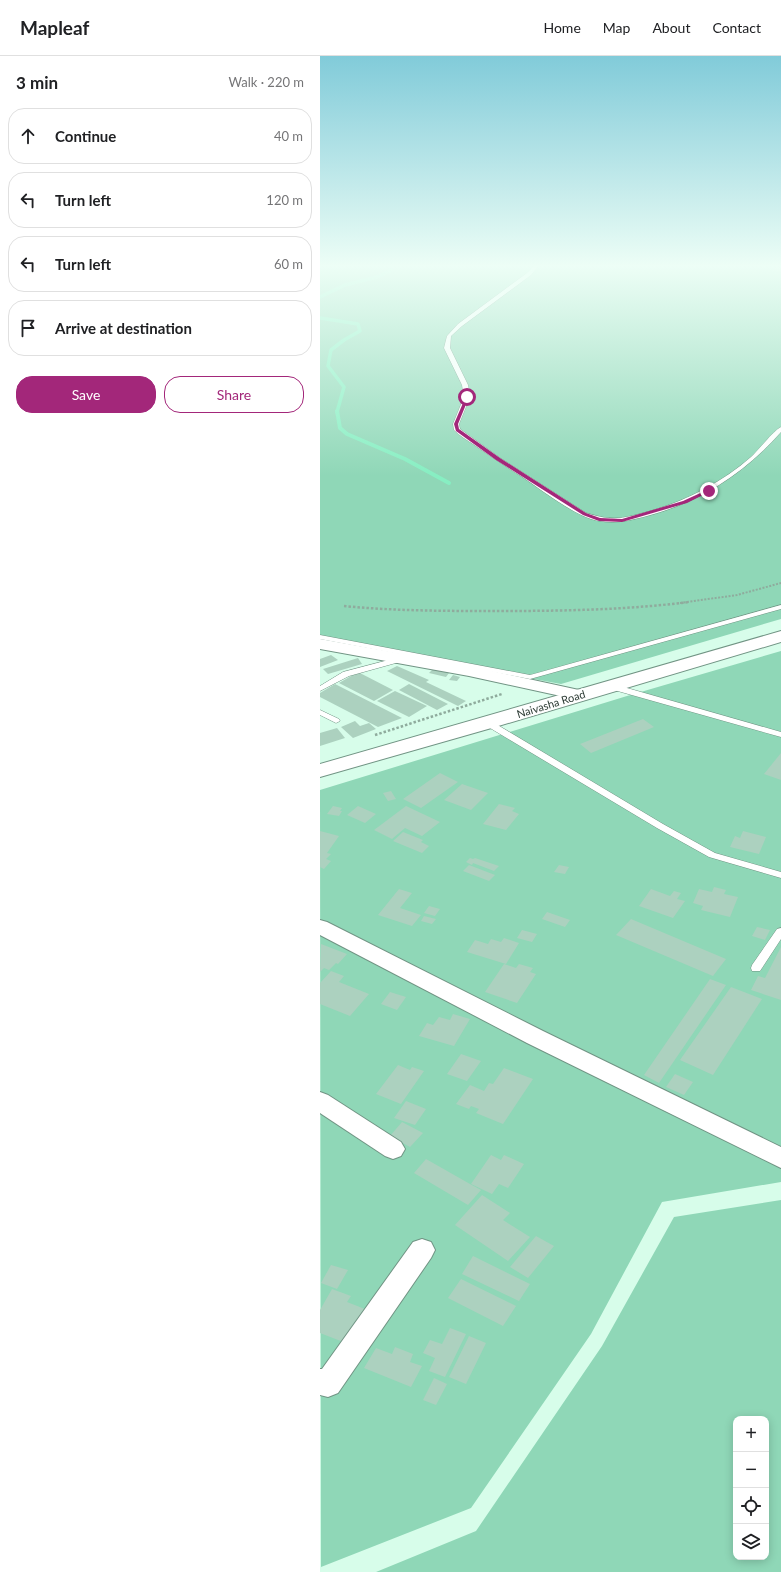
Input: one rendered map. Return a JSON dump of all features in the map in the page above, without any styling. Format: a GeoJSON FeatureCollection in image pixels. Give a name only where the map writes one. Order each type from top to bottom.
{"type":"FeatureCollection","features":[{"type":"Feature","properties":{"kind":"main road","name":"Naivasha Road"},"geometry":{"type":"LineString","coordinates":[[320,771],[488,724],[579,695],[781,636]]}},
{"type":"Feature","properties":{"kind":"street"},"geometry":{"type":"LineString","coordinates":[[320,644],[469,671],[579,695]]}},
{"type":"Feature","properties":{"kind":"street"},"geometry":{"type":"LineString","coordinates":[[320,927],[535,1037],[781,1158]]}},
{"type":"Feature","properties":{"kind":"street"},"geometry":{"type":"LineString","coordinates":[[320,1101],[392,1149]]}},
{"type":"Feature","properties":{"kind":"street"},"geometry":{"type":"LineString","coordinates":[[320,1382],[328,1384],[422,1250]]}},
{"type":"Feature","properties":{"kind":"lane"},"geometry":{"type":"LineString","coordinates":[[450,335],[447,348],[465,385],[467,397],[456,424],[457,430],[498,459],[584,514],[599,520],[622,520],[685,502],[709,491],[728,478],[768,445],[781,429]]}},
{"type":"Feature","properties":{"kind":"lane"},"geometry":{"type":"LineString","coordinates":[[320,637],[530,677],[781,607]]}},
{"type":"Feature","properties":{"kind":"lane"},"geometry":{"type":"LineString","coordinates":[[320,689],[346,674],[400,659]]}},
{"type":"Feature","properties":{"kind":"lane"},"geometry":{"type":"LineString","coordinates":[[610,686],[781,735]]}},
{"type":"Feature","properties":{"kind":"lane"},"geometry":{"type":"LineString","coordinates":[[320,712],[336,721]]}},
{"type":"Feature","properties":{"kind":"lane"},"geometry":{"type":"LineString","coordinates":[[488,724],[660,826],[712,855],[781,875]]}},
{"type":"Feature","properties":{"kind":"lane"},"geometry":{"type":"LineString","coordinates":[[756,968],[781,931]]}},
{"type":"Feature","properties":{"kind":"path"},"geometry":{"type":"LineString","coordinates":[[344,606],[379,610],[545,611],[602,609],[738,595],[781,583]]}},
{"type":"Feature","properties":{"kind":"green space"},"geometry":{"type":"Polygon","coordinates":[[[320,335],[781,335],[781,619],[561,684],[320,640],[320,335]]]}},
{"type":"Feature","properties":{"kind":"green space"},"geometry":{"type":"Polygon","coordinates":[[[781,651],[781,1182],[662,1202],[591,1334],[471,1508],[321,1567],[320,790],[627,696],[781,651]]]}},
{"type":"Feature","properties":{"kind":"green space"},"geometry":{"type":"Polygon","coordinates":[[[781,1200],[781,1572],[376,1572],[476,1531],[602,1346],[674,1217],[781,1200]]]}},
{"type":"Feature","properties":{"kind":"building"},"geometry":{"type":"Polygon","coordinates":[[[331,655],[338,660],[320,667],[320,659],[331,655]]]}},
{"type":"Feature","properties":{"kind":"building"},"geometry":{"type":"Polygon","coordinates":[[[358,658],[362,664],[328,674],[323,669],[358,658]]]}},
{"type":"Feature","properties":{"kind":"building"},"geometry":{"type":"Polygon","coordinates":[[[397,666],[429,680],[426,682],[466,701],[458,706],[387,671],[397,666]]]}},
{"type":"Feature","properties":{"kind":"building"},"geometry":{"type":"Polygon","coordinates":[[[433,669],[449,673],[446,677],[429,673],[433,669]]]}},
{"type":"Feature","properties":{"kind":"building"},"geometry":{"type":"Polygon","coordinates":[[[358,672],[393,690],[374,701],[339,683],[358,672]]]}},
{"type":"Feature","properties":{"kind":"building"},"geometry":{"type":"Polygon","coordinates":[[[453,675],[460,677],[457,681],[449,680],[453,675]]]}},
{"type":"Feature","properties":{"kind":"building"},"geometry":{"type":"Polygon","coordinates":[[[335,684],[402,718],[378,727],[320,697],[320,693],[335,684]]]}},
{"type":"Feature","properties":{"kind":"building"},"geometry":{"type":"Polygon","coordinates":[[[409,684],[448,704],[437,710],[399,690],[409,684]]]}},
{"type":"Feature","properties":{"kind":"building"},"geometry":{"type":"Polygon","coordinates":[[[395,691],[427,706],[409,717],[377,701],[395,691]]]}},
{"type":"Feature","properties":{"kind":"building"},"geometry":{"type":"Polygon","coordinates":[[[643,719],[654,727],[591,753],[580,744],[643,719]]]}},
{"type":"Feature","properties":{"kind":"building"},"geometry":{"type":"Polygon","coordinates":[[[355,721],[360,726],[369,723],[376,729],[353,738],[341,727],[355,721]]]}},
{"type":"Feature","properties":{"kind":"building"},"geometry":{"type":"Polygon","coordinates":[[[337,728],[345,738],[320,746],[320,733],[337,728]]]}},
{"type":"Feature","properties":{"kind":"building"},"geometry":{"type":"Polygon","coordinates":[[[781,753],[781,780],[764,774],[781,753]]]}},
{"type":"Feature","properties":{"kind":"building"},"geometry":{"type":"Polygon","coordinates":[[[440,773],[458,782],[421,808],[403,799],[440,773]]]}},
{"type":"Feature","properties":{"kind":"building"},"geometry":{"type":"Polygon","coordinates":[[[462,784],[488,793],[471,810],[444,800],[462,784]]]}},
{"type":"Feature","properties":{"kind":"building"},"geometry":{"type":"Polygon","coordinates":[[[391,791],[396,799],[388,801],[383,793],[391,791]]]}},
{"type":"Feature","properties":{"kind":"building"},"geometry":{"type":"Polygon","coordinates":[[[499,804],[515,808],[512,811],[519,814],[506,830],[483,824],[499,804]]]}},
{"type":"Feature","properties":{"kind":"building"},"geometry":{"type":"Polygon","coordinates":[[[333,806],[342,808],[339,816],[327,814],[333,806]]]}},
{"type":"Feature","properties":{"kind":"building"},"geometry":{"type":"Polygon","coordinates":[[[358,806],[376,814],[365,823],[347,815],[358,806]]]}},
{"type":"Feature","properties":{"kind":"building"},"geometry":{"type":"Polygon","coordinates":[[[406,806],[440,822],[422,836],[405,828],[392,839],[374,830],[406,806]]]}},
{"type":"Feature","properties":{"kind":"building"},"geometry":{"type":"Polygon","coordinates":[[[320,831],[339,836],[327,853],[331,854],[326,859],[331,861],[324,869],[320,867],[320,831]]]}},
{"type":"Feature","properties":{"kind":"building"},"geometry":{"type":"Polygon","coordinates":[[[743,831],[766,837],[759,854],[730,847],[735,836],[740,838],[743,831]]]}},
{"type":"Feature","properties":{"kind":"building"},"geometry":{"type":"Polygon","coordinates":[[[403,832],[423,840],[421,842],[429,846],[422,853],[393,841],[403,832]]]}},
{"type":"Feature","properties":{"kind":"building"},"geometry":{"type":"Polygon","coordinates":[[[470,858],[475,858],[499,866],[494,871],[473,863],[472,865],[466,862],[470,858]]]}},
{"type":"Feature","properties":{"kind":"building"},"geometry":{"type":"Polygon","coordinates":[[[469,865],[495,875],[489,881],[463,871],[469,865]]]}},
{"type":"Feature","properties":{"kind":"building"},"geometry":{"type":"Polygon","coordinates":[[[559,865],[569,867],[565,874],[554,872],[559,865]]]}},
{"type":"Feature","properties":{"kind":"building"},"geometry":{"type":"Polygon","coordinates":[[[714,887],[726,890],[724,894],[738,897],[730,917],[701,910],[703,906],[693,903],[699,889],[712,892],[714,887]]]}},
{"type":"Feature","properties":{"kind":"building"},"geometry":{"type":"Polygon","coordinates":[[[399,889],[412,893],[400,908],[421,915],[412,926],[378,915],[399,889]]]}},
{"type":"Feature","properties":{"kind":"building"},"geometry":{"type":"Polygon","coordinates":[[[651,889],[670,896],[674,891],[681,893],[677,899],[685,901],[673,918],[639,906],[651,889]]]}},
{"type":"Feature","properties":{"kind":"building"},"geometry":{"type":"Polygon","coordinates":[[[429,906],[440,909],[435,916],[424,913],[429,906]]]}},
{"type":"Feature","properties":{"kind":"building"},"geometry":{"type":"Polygon","coordinates":[[[547,912],[570,920],[565,927],[542,919],[547,912]]]}},
{"type":"Feature","properties":{"kind":"building"},"geometry":{"type":"Polygon","coordinates":[[[424,916],[436,919],[432,924],[421,921],[424,916]]]}},
{"type":"Feature","properties":{"kind":"building"},"geometry":{"type":"Polygon","coordinates":[[[631,919],[726,959],[713,976],[616,935],[631,919]]]}},
{"type":"Feature","properties":{"kind":"building"},"geometry":{"type":"Polygon","coordinates":[[[757,927],[770,930],[765,940],[752,936],[757,927]]]}},
{"type":"Feature","properties":{"kind":"building"},"geometry":{"type":"Polygon","coordinates":[[[522,930],[537,934],[532,942],[517,938],[522,930]]]}},
{"type":"Feature","properties":{"kind":"building"},"geometry":{"type":"Polygon","coordinates":[[[504,938],[519,943],[506,964],[467,952],[475,940],[488,944],[491,939],[501,942],[504,938]]]}},
{"type":"Feature","properties":{"kind":"building"},"geometry":{"type":"Polygon","coordinates":[[[321,944],[347,954],[338,964],[336,963],[329,970],[324,968],[320,972],[321,944]]]}},
{"type":"Feature","properties":{"kind":"building"},"geometry":{"type":"Polygon","coordinates":[[[781,947],[781,1000],[751,990],[758,976],[765,978],[781,947]]]}},
{"type":"Feature","properties":{"kind":"building"},"geometry":{"type":"Polygon","coordinates":[[[504,964],[516,968],[519,964],[533,968],[530,972],[536,974],[517,1003],[485,992],[504,964]]]}},
{"type":"Feature","properties":{"kind":"building"},"geometry":{"type":"Polygon","coordinates":[[[331,971],[344,976],[339,982],[369,994],[350,1016],[320,1004],[320,983],[331,971]]]}},
{"type":"Feature","properties":{"kind":"building"},"geometry":{"type":"Polygon","coordinates":[[[710,979],[726,985],[659,1083],[644,1075],[710,979]]]}},
{"type":"Feature","properties":{"kind":"building"},"geometry":{"type":"Polygon","coordinates":[[[731,987],[762,999],[713,1075],[680,1060],[731,987]]]}},
{"type":"Feature","properties":{"kind":"building"},"geometry":{"type":"Polygon","coordinates":[[[390,992],[406,997],[397,1010],[381,1004],[390,992]]]}},
{"type":"Feature","properties":{"kind":"building"},"geometry":{"type":"Polygon","coordinates":[[[453,1014],[470,1019],[454,1046],[419,1036],[427,1023],[433,1025],[439,1017],[450,1020],[453,1014]]]}},
{"type":"Feature","properties":{"kind":"building"},"geometry":{"type":"Polygon","coordinates":[[[461,1054],[481,1061],[467,1081],[447,1074],[461,1054]]]}},
{"type":"Feature","properties":{"kind":"building"},"geometry":{"type":"Polygon","coordinates":[[[398,1065],[410,1070],[412,1067],[424,1071],[401,1104],[376,1094],[398,1065]]]}},
{"type":"Feature","properties":{"kind":"building"},"geometry":{"type":"Polygon","coordinates":[[[504,1068],[533,1079],[503,1124],[476,1113],[479,1109],[471,1106],[469,1109],[456,1104],[470,1085],[484,1091],[489,1083],[493,1084],[504,1068]]]}},
{"type":"Feature","properties":{"kind":"building"},"geometry":{"type":"Polygon","coordinates":[[[675,1074],[693,1082],[684,1095],[666,1087],[675,1074]]]}},
{"type":"Feature","properties":{"kind":"building"},"geometry":{"type":"Polygon","coordinates":[[[406,1101],[426,1109],[415,1125],[394,1118],[406,1101]]]}},
{"type":"Feature","properties":{"kind":"building"},"geometry":{"type":"Polygon","coordinates":[[[402,1122],[423,1133],[410,1147],[390,1136],[402,1122]]]}},
{"type":"Feature","properties":{"kind":"building"},"geometry":{"type":"Polygon","coordinates":[[[491,1155],[501,1160],[504,1155],[524,1164],[508,1188],[499,1184],[492,1194],[471,1184],[491,1155]]]}},
{"type":"Feature","properties":{"kind":"building"},"geometry":{"type":"Polygon","coordinates":[[[426,1159],[481,1190],[468,1205],[414,1173],[426,1159]]]}},
{"type":"Feature","properties":{"kind":"building"},"geometry":{"type":"Polygon","coordinates":[[[482,1195],[510,1213],[503,1220],[530,1237],[508,1261],[455,1225],[482,1195]]]}},
{"type":"Feature","properties":{"kind":"building"},"geometry":{"type":"Polygon","coordinates":[[[536,1236],[554,1246],[528,1278],[510,1267],[536,1236]]]}},
{"type":"Feature","properties":{"kind":"building"},"geometry":{"type":"Polygon","coordinates":[[[473,1256],[530,1284],[519,1301],[462,1274],[473,1256]]]}},
{"type":"Feature","properties":{"kind":"building"},"geometry":{"type":"Polygon","coordinates":[[[331,1265],[348,1270],[337,1289],[321,1283],[331,1265]]]}},
{"type":"Feature","properties":{"kind":"building"},"geometry":{"type":"Polygon","coordinates":[[[461,1279],[516,1306],[503,1326],[448,1298],[461,1279]]]}},
{"type":"Feature","properties":{"kind":"building"},"geometry":{"type":"Polygon","coordinates":[[[332,1289],[351,1296],[347,1302],[370,1311],[351,1345],[320,1333],[320,1310],[332,1289]]]}},
{"type":"Feature","properties":{"kind":"building"},"geometry":{"type":"Polygon","coordinates":[[[450,1328],[466,1334],[445,1377],[429,1371],[435,1358],[423,1353],[430,1340],[442,1344],[450,1328]]]}},
{"type":"Feature","properties":{"kind":"building"},"geometry":{"type":"Polygon","coordinates":[[[469,1336],[486,1343],[466,1384],[449,1377],[469,1336]]]}},
{"type":"Feature","properties":{"kind":"building"},"geometry":{"type":"Polygon","coordinates":[[[395,1347],[413,1354],[410,1362],[422,1366],[411,1387],[364,1368],[376,1348],[392,1354],[395,1347]]]}},
{"type":"Feature","properties":{"kind":"building"},"geometry":{"type":"Polygon","coordinates":[[[434,1378],[447,1384],[436,1405],[423,1400],[434,1378]]]}},
{"type":"Feature","properties":{"kind":"waterway"},"geometry":{"type":"LineString","coordinates":[[337,412],[344,387],[328,366],[331,350],[353,335]]}},
{"type":"Feature","properties":{"kind":"waterway"},"geometry":{"type":"LineString","coordinates":[[337,412],[340,428],[347,434],[405,459],[449,483]]}},
{"type":"Feature","properties":{"kind":"route"},"geometry":{"type":"LineString","coordinates":[[467,397],[456,424],[457,430],[498,459],[584,514],[599,520],[622,520],[685,502],[709,491]]}}]}
